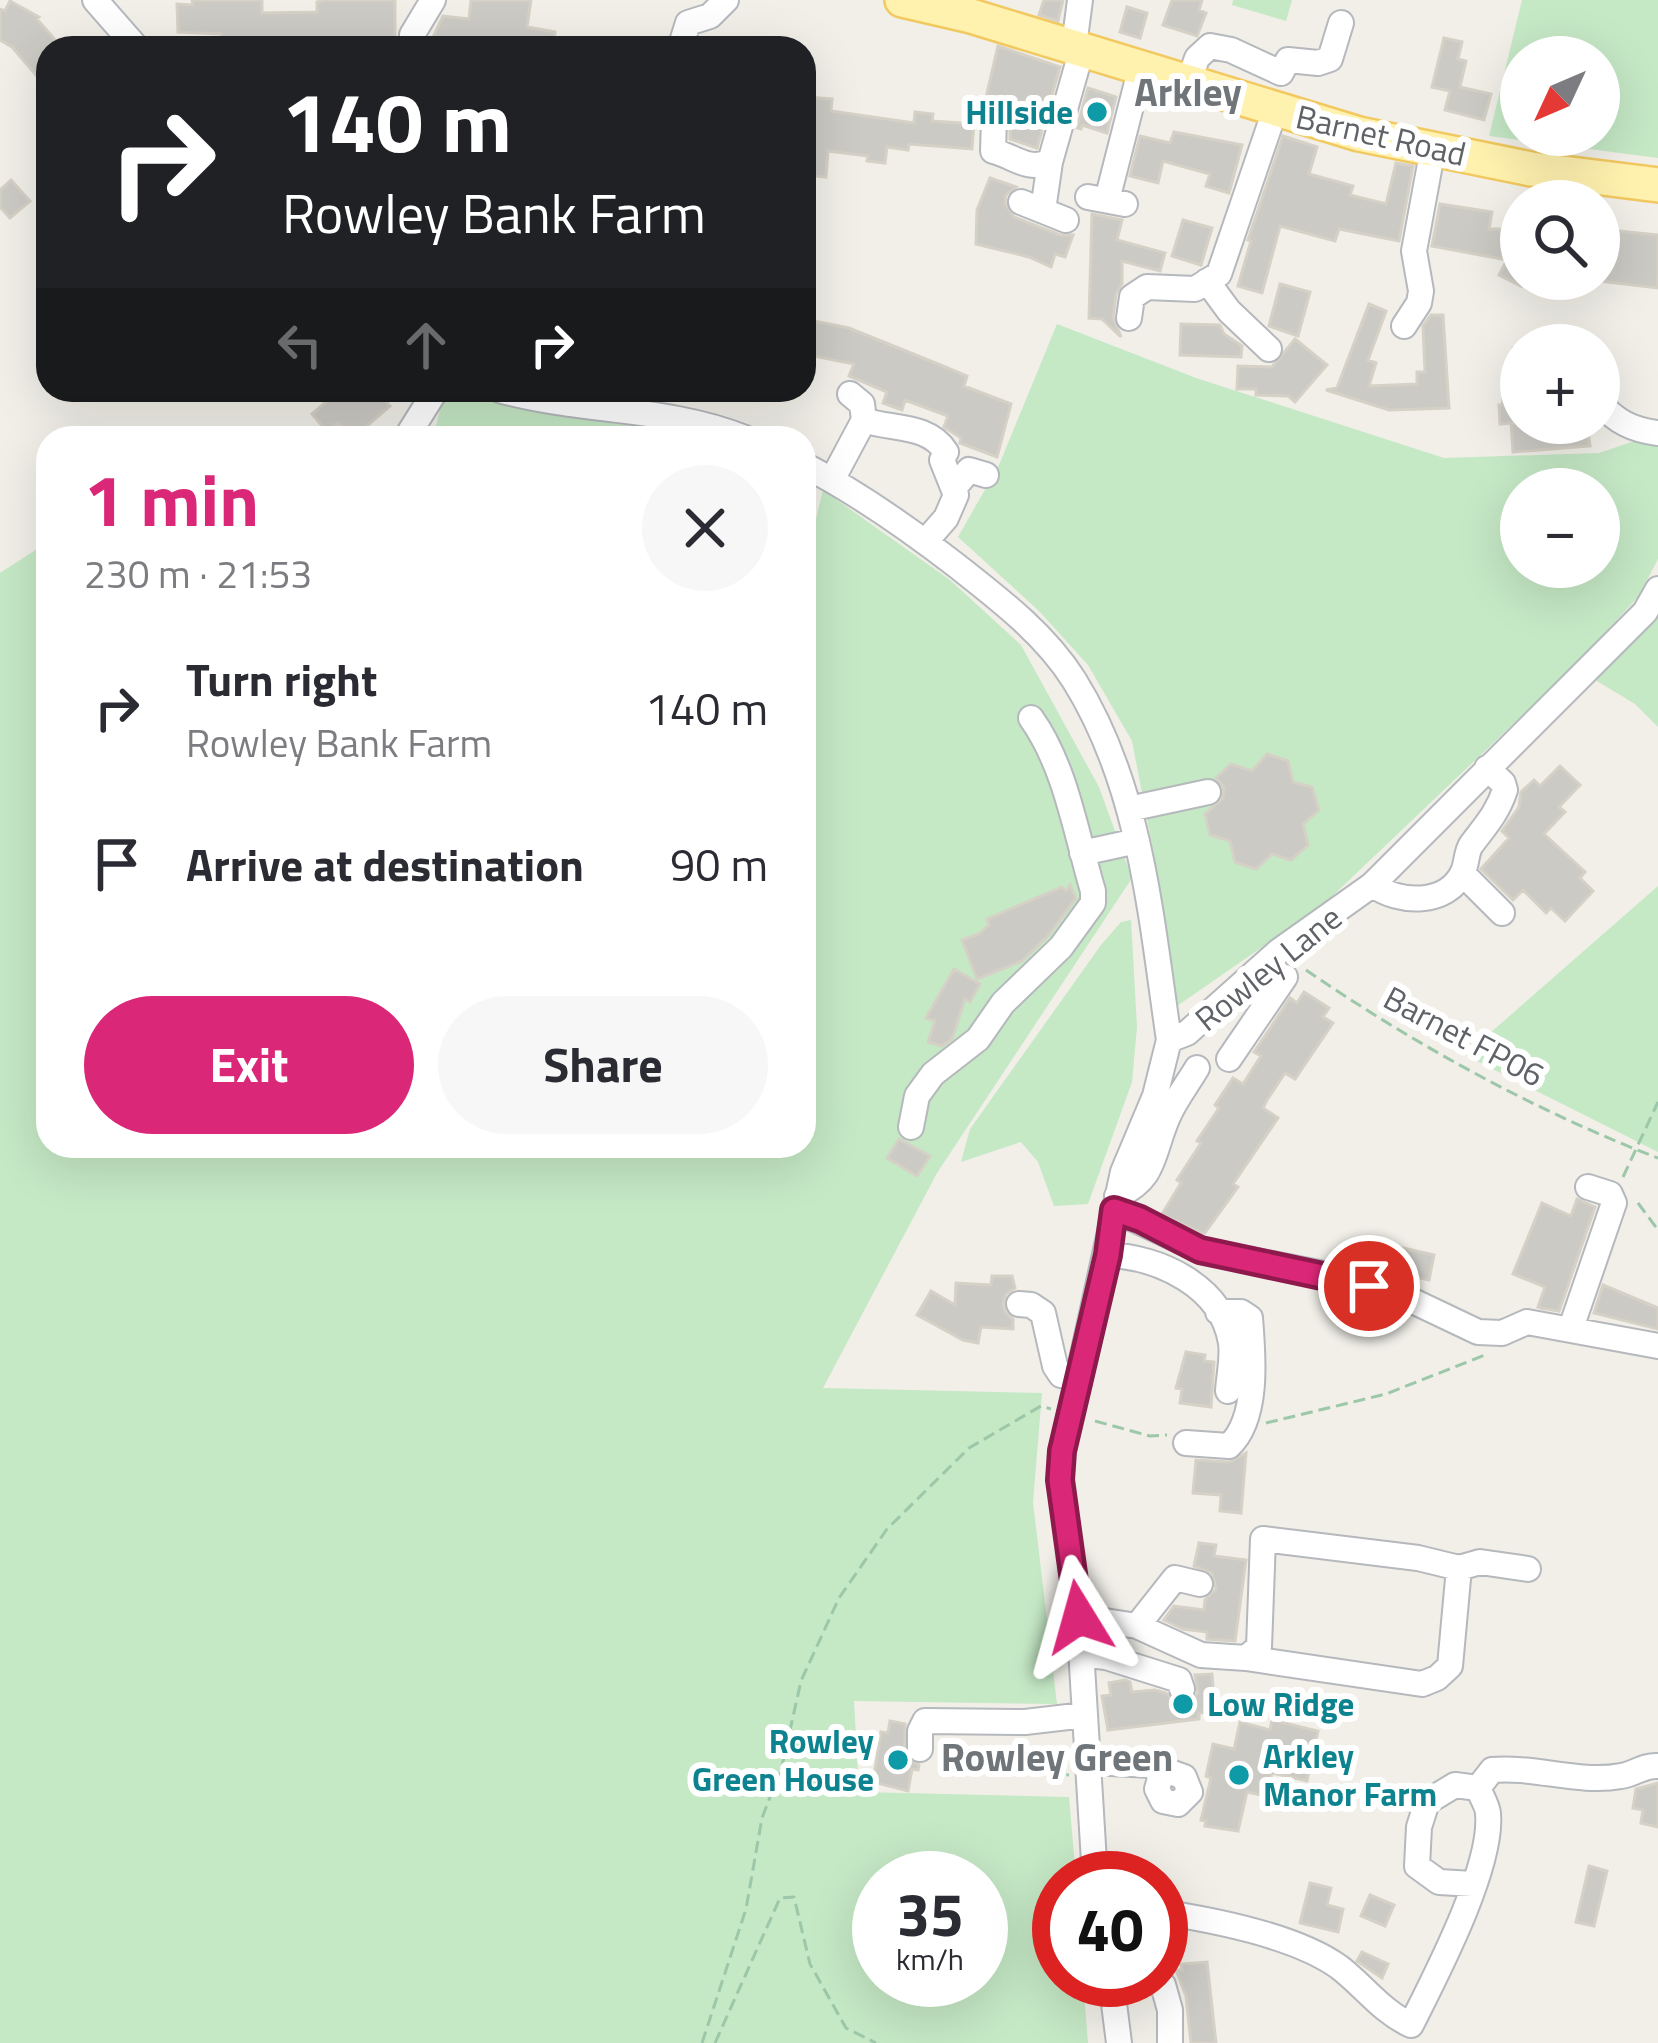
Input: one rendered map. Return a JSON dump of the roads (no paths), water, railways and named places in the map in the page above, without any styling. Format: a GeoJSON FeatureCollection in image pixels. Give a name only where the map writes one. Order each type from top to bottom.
{"type":"FeatureCollection","features":[{"type":"Feature","properties":{"kind":"main road","name":"Barnet Road"},"geometry":{"type":"LineString","coordinates":[[902,0],[1359,134],[1531,169],[1658,185]]}},
{"type":"Feature","properties":{"kind":"street"},"geometry":{"type":"LineString","coordinates":[[95,0],[126,36]]}},
{"type":"Feature","properties":{"kind":"street"},"geometry":{"type":"LineString","coordinates":[[412,36],[433,0]]}},
{"type":"Feature","properties":{"kind":"street"},"geometry":{"type":"LineString","coordinates":[[684,36],[688,22],[710,16],[726,0]]}},
{"type":"Feature","properties":{"kind":"street"},"geometry":{"type":"LineString","coordinates":[[1043,210],[1078,48],[1080,0]]}},
{"type":"Feature","properties":{"kind":"street"},"geometry":{"type":"LineString","coordinates":[[1189,81],[1197,58],[1210,46],[1231,50],[1281,73],[1288,60],[1318,63],[1330,59],[1341,23]]}},
{"type":"Feature","properties":{"kind":"street"},"geometry":{"type":"LineString","coordinates":[[1106,200],[1141,67]]}},
{"type":"Feature","properties":{"kind":"street"},"geometry":{"type":"LineString","coordinates":[[1129,318],[1132,297],[1147,287],[1195,289],[1219,274],[1275,110]]}},
{"type":"Feature","properties":{"kind":"street"},"geometry":{"type":"LineString","coordinates":[[994,118],[993,151],[1022,165],[1050,162]]}},
{"type":"Feature","properties":{"kind":"street"},"geometry":{"type":"LineString","coordinates":[[1404,326],[1421,291],[1414,251],[1433,148]]}},
{"type":"Feature","properties":{"kind":"street"},"geometry":{"type":"LineString","coordinates":[[1207,281],[1228,311],[1269,349]]}},
{"type":"Feature","properties":{"kind":"street"},"geometry":{"type":"LineString","coordinates":[[832,480],[864,420],[862,404],[850,394]]}},
{"type":"Feature","properties":{"kind":"street"},"geometry":{"type":"LineString","coordinates":[[551,402],[666,414],[706,426]]}},
{"type":"Feature","properties":{"kind":"street"},"geometry":{"type":"LineString","coordinates":[[864,420],[890,422],[941,443],[946,452],[943,460],[956,495],[946,518],[925,542]]}},
{"type":"Feature","properties":{"kind":"street"},"geometry":{"type":"LineString","coordinates":[[1620,422],[1658,433]]}},
{"type":"Feature","properties":{"kind":"street"},"geometry":{"type":"LineString","coordinates":[[954,488],[969,470],[986,475]]}},
{"type":"Feature","properties":{"kind":"street"},"geometry":{"type":"LineString","coordinates":[[816,471],[925,542],[995,596],[1074,680],[1098,727],[1129,809],[1169,1040]]}},
{"type":"Feature","properties":{"kind":"street","name":"Rowley Lane"},"geometry":{"type":"LineString","coordinates":[[1093,1851],[1079,1617],[1060,1480],[1116,1203],[1155,1096],[1169,1040],[1187,1033],[1279,951],[1373,885],[1645,612],[1658,589]]}},
{"type":"Feature","properties":{"kind":"street"},"geometry":{"type":"LineString","coordinates":[[911,1127],[917,1096],[933,1074],[978,1039],[1003,1003],[1061,947],[1093,903],[1051,752],[1031,718]]}},
{"type":"Feature","properties":{"kind":"street"},"geometry":{"type":"LineString","coordinates":[[1373,885],[1397,898],[1436,896],[1463,874],[1469,848],[1498,811],[1505,790],[1487,768]]}},
{"type":"Feature","properties":{"kind":"street"},"geometry":{"type":"LineString","coordinates":[[1129,809],[1208,792]]}},
{"type":"Feature","properties":{"kind":"street"},"geometry":{"type":"LineString","coordinates":[[1082,853],[1137,841]]}},
{"type":"Feature","properties":{"kind":"street"},"geometry":{"type":"LineString","coordinates":[[1463,874],[1502,913]]}},
{"type":"Feature","properties":{"kind":"street"},"geometry":{"type":"LineString","coordinates":[[1229,1059],[1285,977]]}},
{"type":"Feature","properties":{"kind":"street"},"geometry":{"type":"LineString","coordinates":[[1227,997],[1258,1016]]}},
{"type":"Feature","properties":{"kind":"street"},"geometry":{"type":"LineString","coordinates":[[1197,1068],[1168,1118],[1140,1186],[1116,1203],[1140,1219],[1200,1250],[1398,1294],[1478,1332],[1502,1333],[1527,1322],[1658,1346]]}},
{"type":"Feature","properties":{"kind":"street"},"geometry":{"type":"LineString","coordinates":[[1571,1328],[1624,1200],[1588,1187]]}},
{"type":"Feature","properties":{"kind":"street"},"geometry":{"type":"LineString","coordinates":[[1108,1255],[1159,1265],[1212,1298],[1231,1342],[1228,1391]]}},
{"type":"Feature","properties":{"kind":"street"},"geometry":{"type":"LineString","coordinates":[[1018,1304],[1043,1313],[1055,1366],[1061,1375],[1079,1379]]}},
{"type":"Feature","properties":{"kind":"street"},"geometry":{"type":"LineString","coordinates":[[1177,1438],[1229,1446],[1240,1430],[1254,1363],[1250,1318],[1241,1312],[1218,1312]]}},
{"type":"Feature","properties":{"kind":"street"},"geometry":{"type":"LineString","coordinates":[[1246,1658],[1259,1647],[1263,1539],[1418,1558],[1459,1568],[1480,1562],[1528,1569]]}},
{"type":"Feature","properties":{"kind":"street"},"geometry":{"type":"LineString","coordinates":[[1079,1617],[1137,1626],[1201,1655],[1422,1684],[1450,1666],[1459,1568]]}},
{"type":"Feature","properties":{"kind":"street"},"geometry":{"type":"LineString","coordinates":[[1137,1626],[1174,1578],[1200,1584]]}},
{"type":"Feature","properties":{"kind":"street"},"geometry":{"type":"LineString","coordinates":[[1081,1654],[1152,1670],[1180,1680],[1182,1689]]}},
{"type":"Feature","properties":{"kind":"street"},"geometry":{"type":"LineString","coordinates":[[920,1749],[925,1721],[1024,1722],[1085,1714]]}},
{"type":"Feature","properties":{"kind":"street"},"geometry":{"type":"LineString","coordinates":[[1088,1768],[1152,1765],[1161,1775]]}},
{"type":"Feature","properties":{"kind":"street"},"geometry":{"type":"LineString","coordinates":[[1478,1788],[1492,1770],[1520,1767],[1621,1777],[1648,1765],[1658,1766]]}},
{"type":"Feature","properties":{"kind":"street"},"geometry":{"type":"LineString","coordinates":[[1472,1884],[1439,1882],[1417,1866],[1419,1828],[1427,1802],[1455,1785],[1478,1788]]}},
{"type":"Feature","properties":{"kind":"street"},"geometry":{"type":"LineString","coordinates":[[1188,1917],[1231,1924],[1336,1965],[1394,2018],[1411,2026],[1455,1937],[1483,1855],[1489,1812],[1478,1788]]}},
{"type":"Feature","properties":{"kind":"street"},"geometry":{"type":"LineString","coordinates":[[1114,2007],[1119,2043]]}},
{"type":"Feature","properties":{"kind":"street"},"geometry":{"type":"LineString","coordinates":[[1170,2007],[1170,2043]]}},
{"type":"Feature","properties":{"kind":"place","name":"Hillside"},"geometry":{"type":"Point","coordinates":[1097,112]}},
{"type":"Feature","properties":{"kind":"place","name":"Low Ridge"},"geometry":{"type":"Point","coordinates":[1183,1704]}},
{"type":"Feature","properties":{"kind":"place","name":"Rowley Green House"},"geometry":{"type":"Point","coordinates":[898,1760]}},
{"type":"Feature","properties":{"kind":"place","name":"Arkley Manor Farm"},"geometry":{"type":"Point","coordinates":[1239,1775]}},
{"type":"Feature","properties":{"kind":"district","name":"Arkley"},"geometry":{"type":"Point","coordinates":[1188,92]}},
{"type":"Feature","properties":{"kind":"district","name":"Rowley Green"},"geometry":{"type":"Point","coordinates":[1057,1757]}}]}
